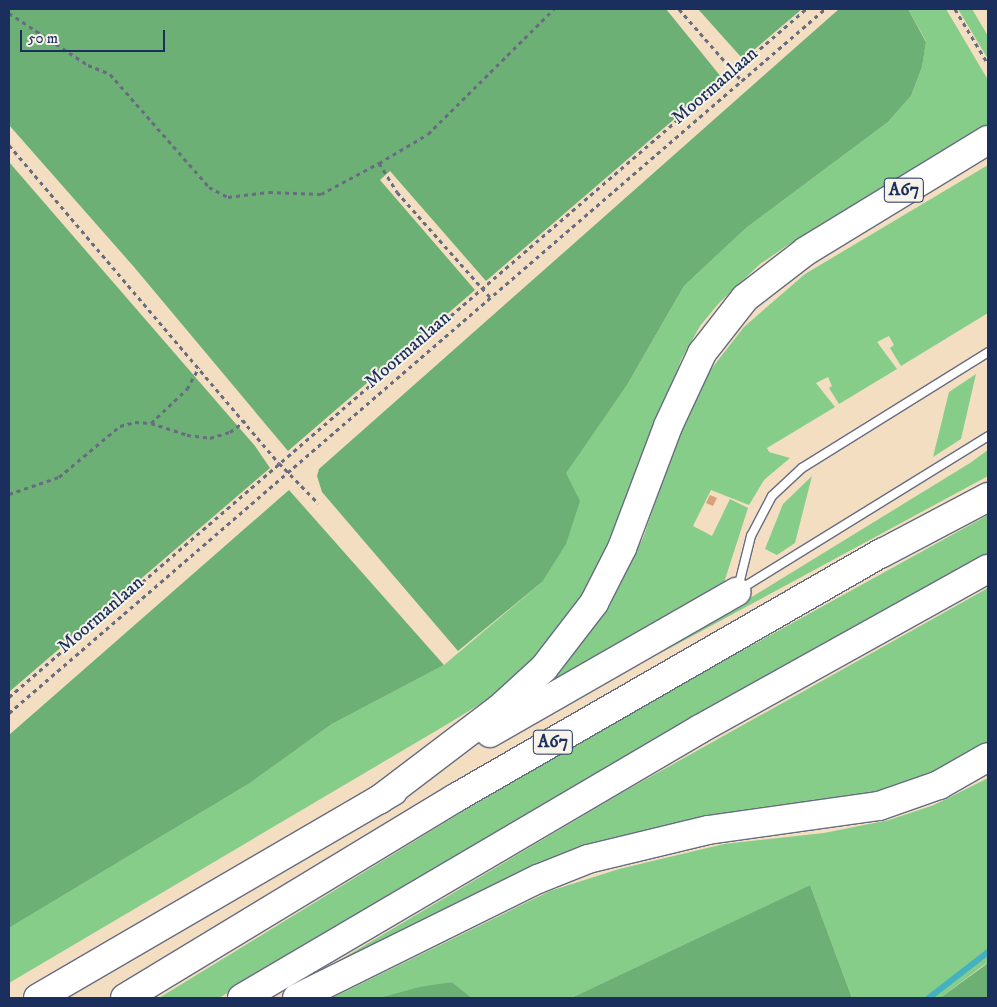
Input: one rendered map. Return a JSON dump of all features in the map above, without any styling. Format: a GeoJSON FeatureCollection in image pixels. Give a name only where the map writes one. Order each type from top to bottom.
{"type":"FeatureCollection","features":[{"type":"Feature","properties":{"kind":"highway","name":"A67"},"geometry":{"type":"LineString","coordinates":[[379,800],[499,709],[544,668],[579,624],[594,603],[622,548],[668,426],[702,353],[745,298],[806,251],[988,140]]}},
{"type":"Feature","properties":{"kind":"highway","name":"A67"},"geometry":{"type":"LineString","coordinates":[[124,998],[457,797],[882,553],[988,496]]}},
{"type":"Feature","properties":{"kind":"highway"},"geometry":{"type":"LineString","coordinates":[[242,998],[691,734],[988,569]]}},
{"type":"Feature","properties":{"kind":"highway","name":"A67"},"geometry":{"type":"LineString","coordinates":[[38,998],[736,592]]}},
{"type":"Feature","properties":{"kind":"highway"},"geometry":{"type":"LineString","coordinates":[[297,998],[538,879],[588,859],[708,830],[879,806],[939,785],[988,757]]}},
{"type":"Feature","properties":{"kind":"lane"},"geometry":{"type":"LineString","coordinates":[[736,592],[751,536],[772,496],[802,468],[988,352]]}},
{"type":"Feature","properties":{"kind":"lane","name":"A67"},"geometry":{"type":"LineString","coordinates":[[736,592],[988,436]]}},
{"type":"Feature","properties":{"kind":"path"},"geometry":{"type":"LineString","coordinates":[[9,13],[88,65],[110,74],[209,187],[228,197],[269,192],[322,194],[379,163],[428,134],[554,9]]}},
{"type":"Feature","properties":{"kind":"path"},"geometry":{"type":"LineString","coordinates":[[679,9],[742,81]]}},
{"type":"Feature","properties":{"kind":"path","name":"Moormanlaan"},"geometry":{"type":"LineString","coordinates":[[9,697],[806,9]]}},
{"type":"Feature","properties":{"kind":"path","name":"Moormanlaan"},"geometry":{"type":"LineString","coordinates":[[9,713],[825,9]]}},
{"type":"Feature","properties":{"kind":"path"},"geometry":{"type":"LineString","coordinates":[[955,9],[988,64]]}},
{"type":"Feature","properties":{"kind":"path"},"geometry":{"type":"LineString","coordinates":[[9,145],[279,463],[318,503]]}},
{"type":"Feature","properties":{"kind":"path"},"geometry":{"type":"LineString","coordinates":[[379,163],[397,192],[490,297]]}},
{"type":"Feature","properties":{"kind":"path"},"geometry":{"type":"LineString","coordinates":[[151,423],[187,389],[199,367]]}},
{"type":"Feature","properties":{"kind":"path"},"geometry":{"type":"LineString","coordinates":[[9,494],[59,477],[120,426],[135,422],[151,423],[187,435],[210,438],[230,432],[245,422]]}},
{"type":"Feature","properties":{"kind":"green space"},"geometry":{"type":"Polygon","coordinates":[[[9,9],[666,9],[722,78],[486,281],[390,171],[380,180],[475,290],[288,451],[134,267],[9,125],[9,9]]]}},
{"type":"Feature","properties":{"kind":"green space"},"geometry":{"type":"Polygon","coordinates":[[[698,9],[802,9],[748,55],[741,57],[698,9]]]}},
{"type":"Feature","properties":{"kind":"green space"},"geometry":{"type":"Polygon","coordinates":[[[839,9],[908,9],[926,42],[922,67],[911,96],[888,122],[746,228],[684,286],[627,385],[566,473],[580,501],[566,544],[542,582],[458,651],[322,492],[317,476],[319,469],[839,9]]]}},
{"type":"Feature","properties":{"kind":"green space"},"geometry":{"type":"Polygon","coordinates":[[[908,9],[946,9],[988,80],[988,135],[939,155],[788,245],[760,264],[719,303],[700,326],[681,360],[615,544],[586,594],[544,652],[501,691],[451,722],[9,983],[9,928],[250,783],[332,724],[444,665],[542,582],[565,473],[627,385],[684,286],[746,228],[888,122],[911,96],[922,67],[926,41],[908,9]]]}},
{"type":"Feature","properties":{"kind":"green space"},"geometry":{"type":"Polygon","coordinates":[[[958,9],[972,9],[988,36],[988,59],[958,9]]]}},
{"type":"Feature","properties":{"kind":"green space"},"geometry":{"type":"Polygon","coordinates":[[[9,162],[255,446],[270,468],[9,692],[9,162]]]}},
{"type":"Feature","properties":{"kind":"green space"},"geometry":{"type":"Polygon","coordinates":[[[988,165],[988,313],[901,366],[890,348],[894,345],[889,336],[877,342],[897,369],[839,404],[829,388],[832,386],[828,377],[816,383],[835,407],[767,448],[769,452],[790,458],[764,480],[749,505],[711,490],[693,526],[712,536],[730,499],[748,508],[722,589],[520,709],[620,582],[643,538],[694,391],[744,327],[805,274],[988,165]]]}},
{"type":"Feature","properties":{"kind":"green space"},"geometry":{"type":"Polygon","coordinates":[[[976,374],[961,439],[933,457],[949,392],[976,374]]]}},
{"type":"Feature","properties":{"kind":"green space"},"geometry":{"type":"Polygon","coordinates":[[[988,450],[988,476],[659,654],[970,463],[988,450]]]}},
{"type":"Feature","properties":{"kind":"green space"},"geometry":{"type":"Polygon","coordinates":[[[812,476],[795,543],[777,555],[765,549],[783,504],[812,476]]]}},
{"type":"Feature","properties":{"kind":"green space"},"geometry":{"type":"Polygon","coordinates":[[[289,490],[444,665],[332,724],[250,783],[9,928],[9,735],[289,490]]]}},
{"type":"Feature","properties":{"kind":"green space"},"geometry":{"type":"Polygon","coordinates":[[[988,515],[988,555],[219,998],[159,998],[462,812],[673,689],[988,515]]]}},
{"type":"Feature","properties":{"kind":"green space"},"geometry":{"type":"Polygon","coordinates":[[[988,588],[988,749],[883,797],[706,824],[323,970],[625,791],[988,588]]]}},
{"type":"Feature","properties":{"kind":"green space"},"geometry":{"type":"Polygon","coordinates":[[[988,778],[988,962],[940,998],[852,998],[810,885],[571,998],[472,998],[452,982],[379,998],[332,998],[550,891],[619,869],[724,844],[824,833],[889,820],[934,805],[988,778]]]}},
{"type":"Feature","properties":{"kind":"green space"},"geometry":{"type":"Polygon","coordinates":[[[810,885],[852,998],[571,998],[810,885]]]}},
{"type":"Feature","properties":{"kind":"green space"},"geometry":{"type":"Polygon","coordinates":[[[988,962],[988,998],[940,998],[984,966],[988,962]]]}},
{"type":"Feature","properties":{"kind":"green space"},"geometry":{"type":"Polygon","coordinates":[[[452,982],[472,998],[379,998],[420,987],[452,982]]]}},
{"type":"Feature","properties":{"kind":"building"},"geometry":{"type":"Polygon","coordinates":[[[710,495],[717,498],[713,506],[706,503],[710,495]]]}},
{"type":"Feature","properties":{"kind":"waterway"},"geometry":{"type":"LineString","coordinates":[[929,998],[988,952]]}}]}
